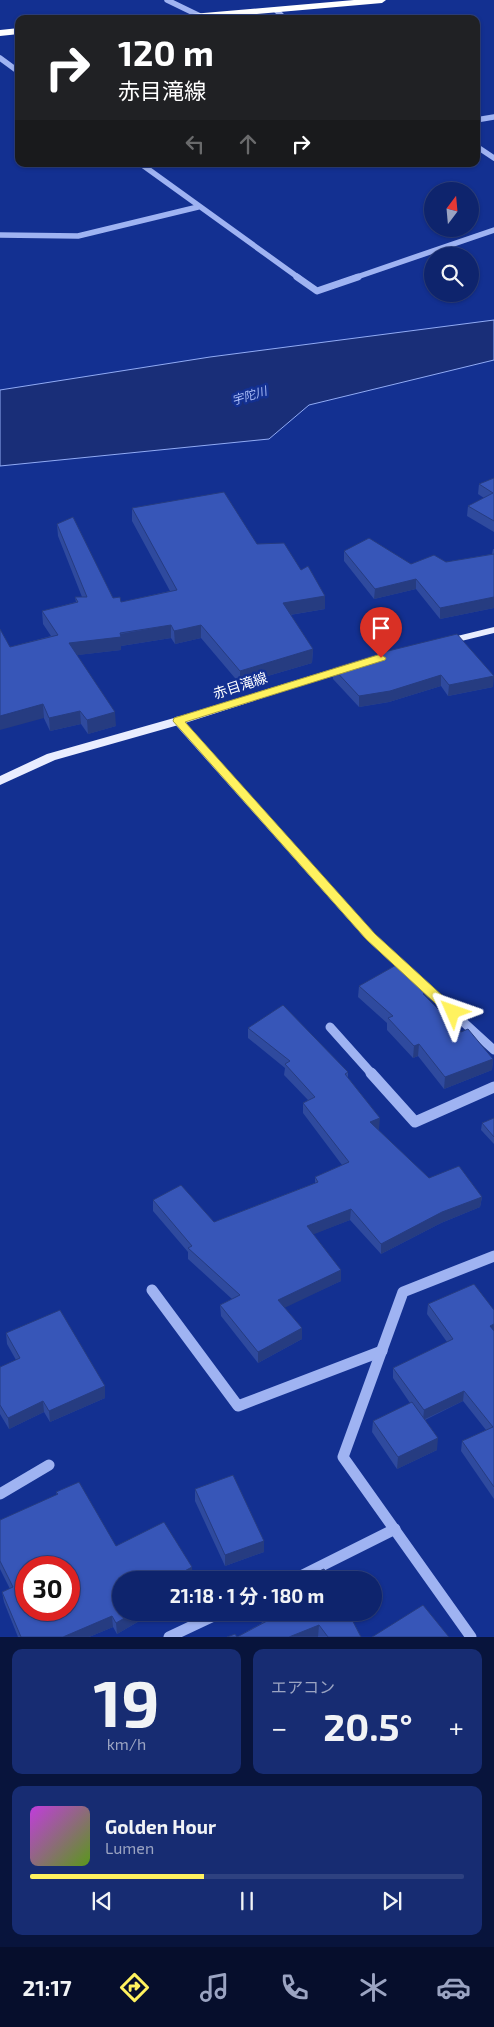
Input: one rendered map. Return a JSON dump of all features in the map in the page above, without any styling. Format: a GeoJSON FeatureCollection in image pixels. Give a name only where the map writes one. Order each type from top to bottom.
{"type":"FeatureCollection","features":[{"type":"Feature","properties":{"kind":"highway"},"geometry":{"type":"LineString","coordinates":[[213,15],[382,0]]}},
{"type":"Feature","properties":{"kind":"highway"},"geometry":{"type":"LineString","coordinates":[[0,33],[15,31]]}},
{"type":"Feature","properties":{"kind":"main road"},"geometry":{"type":"LineString","coordinates":[[438,644],[494,630]]}},
{"type":"Feature","properties":{"kind":"main road","name":"赤目滝線"},"geometry":{"type":"LineString","coordinates":[[0,781],[51,757],[178,721],[362,662]]}},
{"type":"Feature","properties":{"kind":"street"},"geometry":{"type":"LineString","coordinates":[[167,0],[198,15]]}},
{"type":"Feature","properties":{"kind":"street"},"geometry":{"type":"LineString","coordinates":[[276,10],[281,15]]}},
{"type":"Feature","properties":{"kind":"street"},"geometry":{"type":"LineString","coordinates":[[0,58],[15,69]]}},
{"type":"Feature","properties":{"kind":"street"},"geometry":{"type":"LineString","coordinates":[[480,119],[494,116]]}},
{"type":"Feature","properties":{"kind":"street"},"geometry":{"type":"LineString","coordinates":[[480,149],[494,158]]}},
{"type":"Feature","properties":{"kind":"street"},"geometry":{"type":"LineString","coordinates":[[145,167],[316,291],[494,230]]}},
{"type":"Feature","properties":{"kind":"street"},"geometry":{"type":"LineString","coordinates":[[0,235],[78,236],[198,207]]}},
{"type":"Feature","properties":{"kind":"street"},"geometry":{"type":"LineString","coordinates":[[178,721],[370,936],[494,1050]]}},
{"type":"Feature","properties":{"kind":"street"},"geometry":{"type":"LineString","coordinates":[[330,1027],[415,1122],[494,1087]]}},
{"type":"Feature","properties":{"kind":"street"},"geometry":{"type":"LineString","coordinates":[[471,1637],[343,1457],[403,1292],[494,1256]]}},
{"type":"Feature","properties":{"kind":"street"},"geometry":{"type":"LineString","coordinates":[[152,1290],[238,1406],[382,1351]]}},
{"type":"Feature","properties":{"kind":"street"},"geometry":{"type":"LineString","coordinates":[[0,1494],[49,1465]]}},
{"type":"Feature","properties":{"kind":"street"},"geometry":{"type":"LineString","coordinates":[[311,1571],[394,1530]]}},
{"type":"Feature","properties":{"kind":"street"},"geometry":{"type":"LineString","coordinates":[[168,1637],[203,1621]]}},
{"type":"Feature","properties":{"kind":"water","name":"宇陀川"},"geometry":{"type":"Polygon","coordinates":[[[494,320],[494,360],[309,405],[269,439],[0,466],[0,390],[210,357],[494,320]]]}},
{"type":"Feature","properties":{"kind":"building"},"geometry":{"type":"Polygon","coordinates":[[[494,478],[494,521],[468,506],[493,493],[479,484],[494,478]]]}},
{"type":"Feature","properties":{"kind":"building"},"geometry":{"type":"Polygon","coordinates":[[[224,492],[257,544],[284,543],[301,570],[308,566],[325,596],[283,603],[313,649],[240,671],[201,625],[174,631],[171,625],[120,633],[121,637],[69,643],[115,712],[87,720],[80,711],[49,718],[43,704],[0,716],[0,629],[10,647],[58,635],[42,611],[78,602],[75,597],[87,597],[57,524],[73,517],[113,598],[120,597],[121,602],[177,590],[132,508],[224,492]]]}},
{"type":"Feature","properties":{"kind":"building"},"geometry":{"type":"Polygon","coordinates":[[[369,538],[411,564],[434,555],[446,562],[494,554],[494,597],[440,608],[416,579],[375,589],[344,551],[369,538]]]}},
{"type":"Feature","properties":{"kind":"building"},"geometry":{"type":"Polygon","coordinates":[[[457,634],[494,676],[449,685],[441,675],[390,691],[359,696],[333,668],[388,651],[457,634]]]}},
{"type":"Feature","properties":{"kind":"building"},"geometry":{"type":"Polygon","coordinates":[[[398,964],[429,990],[423,994],[461,1032],[468,1029],[493,1059],[445,1077],[419,1044],[414,1046],[388,1018],[393,1016],[359,986],[398,964]]]}},
{"type":"Feature","properties":{"kind":"building"},"geometry":{"type":"Polygon","coordinates":[[[283,1005],[348,1072],[345,1074],[380,1118],[370,1122],[429,1178],[459,1166],[482,1197],[442,1212],[381,1244],[351,1209],[307,1226],[341,1270],[278,1300],[302,1328],[258,1352],[220,1305],[240,1295],[188,1248],[192,1246],[153,1200],[181,1185],[214,1222],[318,1182],[315,1177],[349,1162],[303,1103],[315,1097],[285,1064],[290,1061],[248,1028],[283,1005]]]}},
{"type":"Feature","properties":{"kind":"building"},"geometry":{"type":"Polygon","coordinates":[[[494,1118],[494,1137],[482,1123],[494,1118]]]}},
{"type":"Feature","properties":{"kind":"building"},"geometry":{"type":"Polygon","coordinates":[[[474,1284],[494,1310],[494,1324],[490,1326],[494,1331],[494,1487],[462,1441],[493,1427],[464,1391],[424,1410],[393,1368],[453,1339],[428,1304],[474,1284]]]}},
{"type":"Feature","properties":{"kind":"building"},"geometry":{"type":"Polygon","coordinates":[[[60,1310],[105,1386],[49,1411],[43,1401],[8,1418],[0,1405],[0,1367],[20,1358],[6,1333],[60,1310]]]}},
{"type":"Feature","properties":{"kind":"building"},"geometry":{"type":"Polygon","coordinates":[[[412,1402],[438,1438],[398,1457],[373,1421],[412,1402]]]}},
{"type":"Feature","properties":{"kind":"building"},"geometry":{"type":"Polygon","coordinates":[[[233,1475],[264,1541],[225,1555],[195,1489],[233,1475]]]}},
{"type":"Feature","properties":{"kind":"building"},"geometry":{"type":"Polygon","coordinates":[[[79,1482],[116,1546],[164,1522],[192,1567],[185,1571],[112,1571],[112,1616],[63,1637],[21,1637],[2,1592],[13,1587],[0,1561],[0,1520],[58,1494],[56,1492],[79,1482]]]}},
{"type":"Feature","properties":{"kind":"building"},"geometry":{"type":"Polygon","coordinates":[[[423,1605],[449,1637],[372,1637],[423,1605]]]}},
{"type":"Feature","properties":{"kind":"building"},"geometry":{"type":"Polygon","coordinates":[[[267,1621],[353,1621],[361,1637],[328,1637],[319,1625],[289,1637],[237,1637],[267,1621]]]}},
{"type":"Feature","properties":{"kind":"route"},"geometry":{"type":"LineString","coordinates":[[381,658],[362,662],[178,721],[370,936],[453,1012]]}}]}
